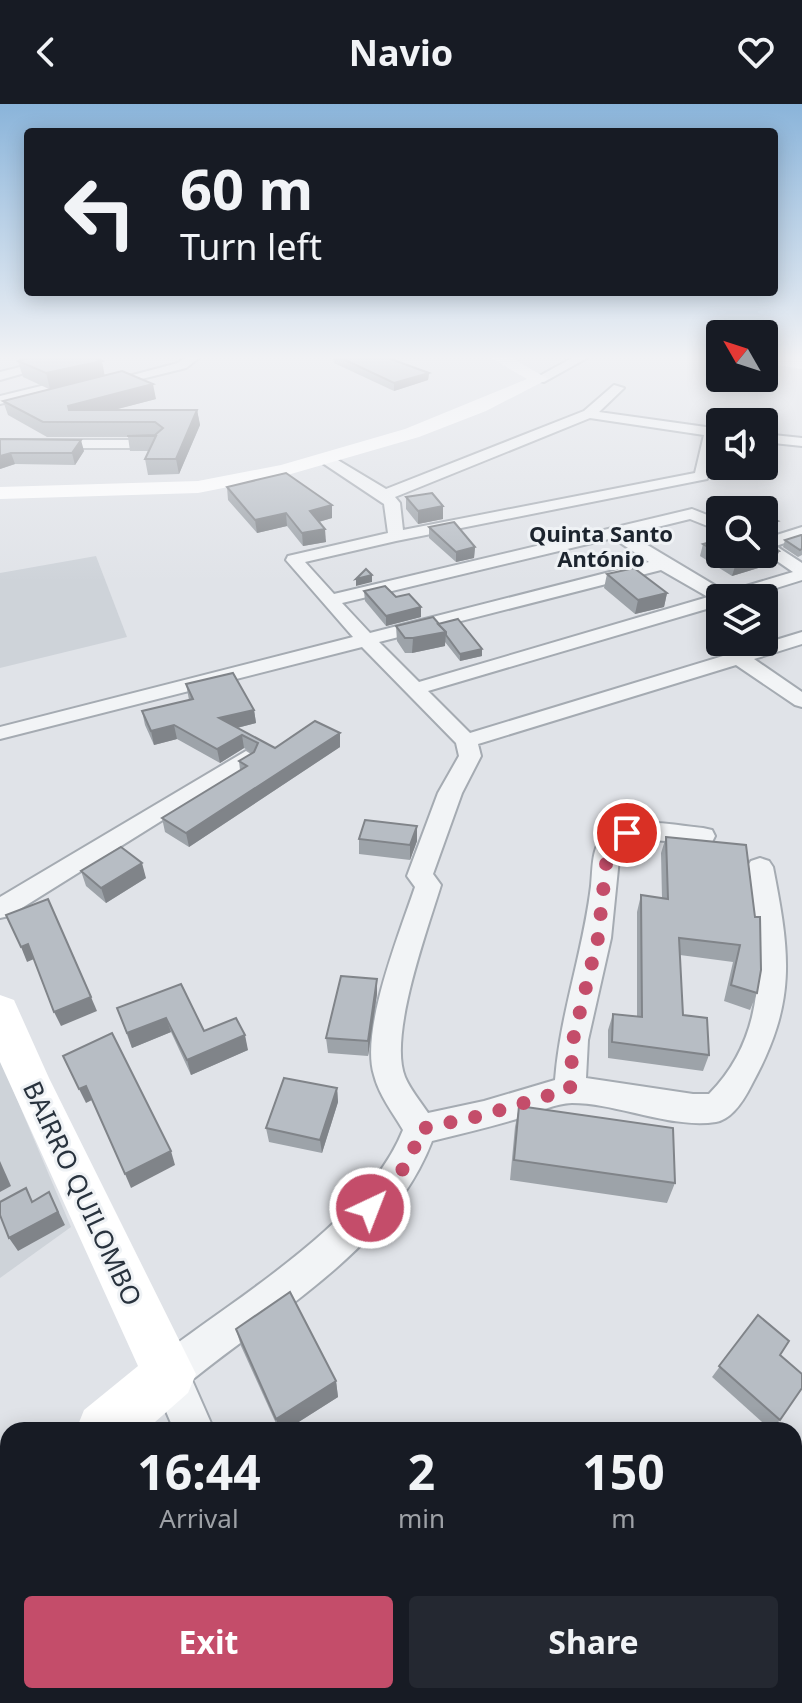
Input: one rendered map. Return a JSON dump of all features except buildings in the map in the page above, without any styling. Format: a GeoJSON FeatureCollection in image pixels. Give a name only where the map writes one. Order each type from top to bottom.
{"type":"FeatureCollection","features":[{"type":"Feature","properties":{"kind":"street"},"geometry":{"type":"LineString","coordinates":[[0,493],[198,487],[326,459],[411,433]]}},
{"type":"Feature","properties":{"kind":"street"},"geometry":{"type":"LineString","coordinates":[[385,495],[542,433]]}},
{"type":"Feature","properties":{"kind":"street"},"geometry":{"type":"LineString","coordinates":[[778,439],[802,442]]}},
{"type":"Feature","properties":{"kind":"street"},"geometry":{"type":"LineString","coordinates":[[0,444],[156,444]]}},
{"type":"Feature","properties":{"kind":"street"},"geometry":{"type":"LineString","coordinates":[[326,459],[385,495],[392,503],[396,536]]}},
{"type":"Feature","properties":{"kind":"street"},"geometry":{"type":"LineString","coordinates":[[113,1422],[340,1238],[396,1180],[416,1148],[420,1129],[389,1075],[385,1056],[399,982],[428,885],[420,876],[450,793],[470,756],[466,741],[366,640],[294,560],[396,536],[702,476],[706,462]]}},
{"type":"Feature","properties":{"kind":"street"},"geometry":{"type":"LineString","coordinates":[[332,600],[692,514],[706,520]]}},
{"type":"Feature","properties":{"kind":"street"},"geometry":{"type":"LineString","coordinates":[[778,540],[802,532]]}},
{"type":"Feature","properties":{"kind":"street"},"geometry":{"type":"LineString","coordinates":[[617,533],[706,588]]}},
{"type":"Feature","properties":{"kind":"street"},"geometry":{"type":"LineString","coordinates":[[778,555],[802,573]]}},
{"type":"Feature","properties":{"kind":"street"},"geometry":{"type":"LineString","coordinates":[[0,733],[663,564]]}},
{"type":"Feature","properties":{"kind":"street"},"geometry":{"type":"LineString","coordinates":[[773,584],[802,573]]}},
{"type":"Feature","properties":{"kind":"street"},"geometry":{"type":"LineString","coordinates":[[777,583],[802,598]]}},
{"type":"Feature","properties":{"kind":"street"},"geometry":{"type":"LineString","coordinates":[[415,689],[706,603]]}},
{"type":"Feature","properties":{"kind":"street"},"geometry":{"type":"LineString","coordinates":[[466,741],[802,638]]}},
{"type":"Feature","properties":{"kind":"street"},"geometry":{"type":"LineString","coordinates":[[739,658],[802,701]]}},
{"type":"Feature","properties":{"kind":"street"},"geometry":{"type":"LineString","coordinates":[[0,909],[246,758]]}},
{"type":"Feature","properties":{"kind":"street"},"geometry":{"type":"LineString","coordinates":[[570,1089],[573,1040],[598,938],[608,846],[627,833],[703,836]]}},
{"type":"Feature","properties":{"kind":"street"},"geometry":{"type":"LineString","coordinates":[[420,1129],[484,1115],[570,1089],[693,1108],[716,1108],[730,1095],[762,1029],[774,975],[760,867]]}},
{"type":"Feature","properties":{"kind":"street","name":"BAIRRO QUILOMBO"},"geometry":{"type":"LineString","coordinates":[[0,1011],[29,1081],[169,1374]]}},
{"type":"Feature","properties":{"kind":"street"},"geometry":{"type":"LineString","coordinates":[[169,1374],[190,1422]]}},
{"type":"Feature","properties":{"kind":"shaded area"},"geometry":{"type":"Polygon","coordinates":[[[96,556],[127,637],[0,668],[0,573],[96,556]]]}},
{"type":"Feature","properties":{"kind":"shaded area"},"geometry":{"type":"Polygon","coordinates":[[[0,1059],[71,1227],[0,1278],[0,1059]]]}},
{"type":"Feature","properties":{"kind":"district","name":"Quinta Santo António"},"geometry":{"type":"Point","coordinates":[601,546]}},
{"type":"Feature","properties":{"kind":"route"},"geometry":{"type":"LineString","coordinates":[[370,1208],[396,1180],[416,1148],[420,1129],[484,1115],[570,1089],[573,1040],[598,938],[608,846],[627,833]]}}]}
